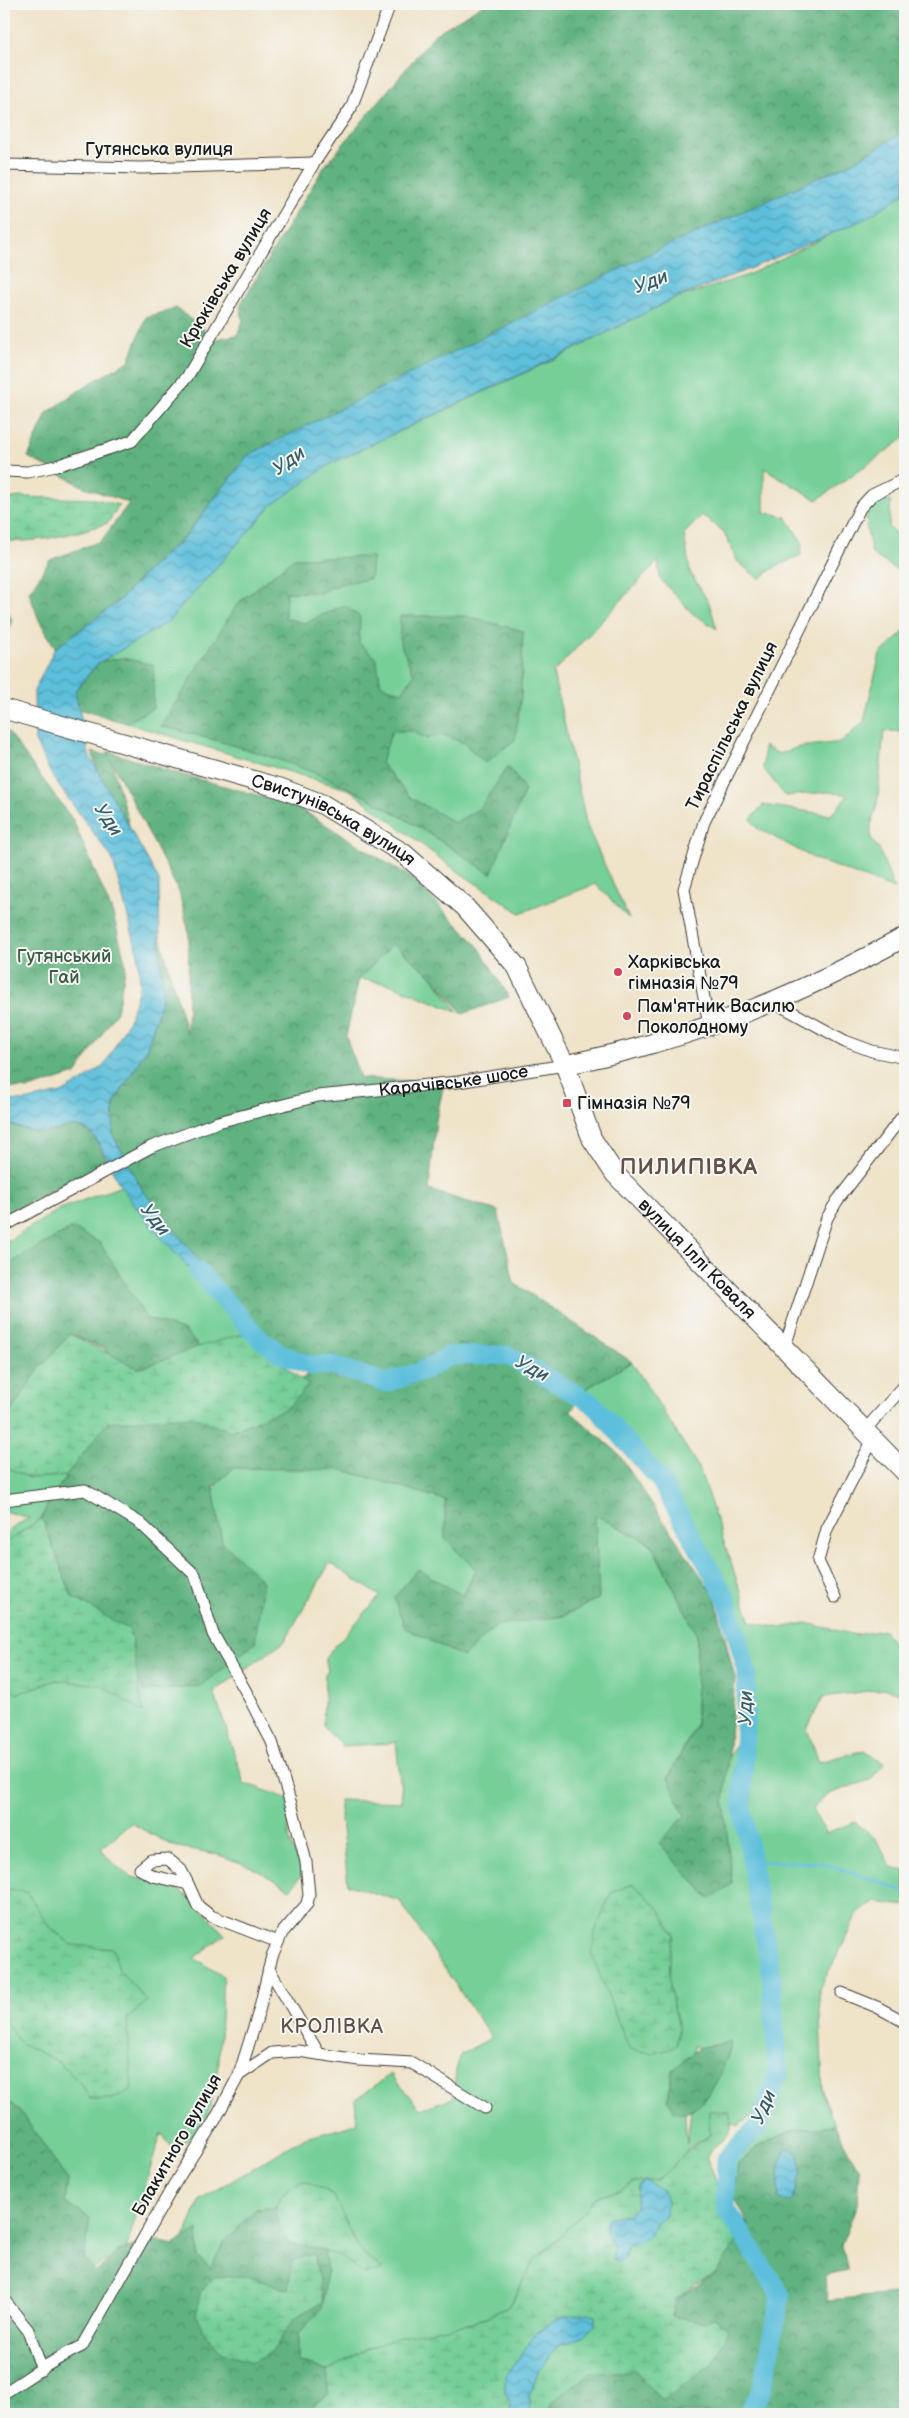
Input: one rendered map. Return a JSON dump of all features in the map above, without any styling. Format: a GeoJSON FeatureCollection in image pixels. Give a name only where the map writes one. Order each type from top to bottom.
{"type":"FeatureCollection","features":[{"type":"Feature","properties":{"kind":"main road","name":"Свистунівська вулиця"},"geometry":{"type":"LineString","coordinates":[[7,710],[241,775],[322,804],[403,853],[465,907],[517,967],[565,1065]]}},
{"type":"Feature","properties":{"kind":"main road","name":"Карачівське шосе"},"geometry":{"type":"LineString","coordinates":[[565,1065],[655,1043],[709,1025],[772,1001],[856,964],[905,937]]}},
{"type":"Feature","properties":{"kind":"main road","name":"вулиця Іллі Коваля"},"geometry":{"type":"LineString","coordinates":[[565,1065],[592,1140],[615,1174],[905,1472]]}},
{"type":"Feature","properties":{"kind":"street","name":"Крюківська вулиця"},"geometry":{"type":"LineString","coordinates":[[4,472],[28,472],[56,466],[132,441],[188,377],[314,163],[351,108],[390,4]]}},
{"type":"Feature","properties":{"kind":"street","name":"Гутянська вулиця"},"geometry":{"type":"LineString","coordinates":[[4,164],[142,168],[314,163]]}},
{"type":"Feature","properties":{"kind":"street"},"geometry":{"type":"LineString","coordinates":[[903,480],[905,469]]}},
{"type":"Feature","properties":{"kind":"street","name":"Тираспільська вулиця"},"geometry":{"type":"LineString","coordinates":[[709,1025],[684,889],[704,822],[860,508],[872,495],[903,480]]}},
{"type":"Feature","properties":{"kind":"street"},"geometry":{"type":"LineString","coordinates":[[772,1001],[844,1041],[872,1051],[905,1058]]}},
{"type":"Feature","properties":{"kind":"street","name":"Карачівське шосе"},"geometry":{"type":"LineString","coordinates":[[4,1226],[151,1147],[218,1122],[318,1096],[458,1082],[565,1065]]}},
{"type":"Feature","properties":{"kind":"street"},"geometry":{"type":"LineString","coordinates":[[784,1349],[827,1218],[837,1201],[905,1113]]}},
{"type":"Feature","properties":{"kind":"street"},"geometry":{"type":"LineString","coordinates":[[835,1597],[818,1562],[827,1528],[868,1435],[905,1384]]}},
{"type":"Feature","properties":{"kind":"street","name":"Блакитного вулиця"},"geometry":{"type":"LineString","coordinates":[[4,1500],[85,1490],[140,1523],[195,1574],[213,1634],[272,1742],[294,1814],[306,1862],[309,1895],[303,1911],[293,1918],[278,1942],[239,2075],[215,2120],[175,2182],[82,2346],[59,2357],[42,2370],[4,2393]]}},
{"type":"Feature","properties":{"kind":"street"},"geometry":{"type":"LineString","coordinates":[[188,1884],[198,1906],[211,1916],[278,1942]]}},
{"type":"Feature","properties":{"kind":"street"},"geometry":{"type":"LineString","coordinates":[[269,1969],[319,2054]]}},
{"type":"Feature","properties":{"kind":"street"},"geometry":{"type":"LineString","coordinates":[[842,1993],[877,2007],[905,2022]]}},
{"type":"Feature","properties":{"kind":"street"},"geometry":{"type":"LineString","coordinates":[[239,2075],[272,2053],[298,2051],[412,2063],[485,2108]]}},
{"type":"Feature","properties":{"kind":"street"},"geometry":{"type":"LineString","coordinates":[[4,2300],[28,2330],[42,2370]]}},
{"type":"Feature","properties":{"kind":"green space"},"geometry":{"type":"Polygon","coordinates":[[[484,4],[905,4],[905,131],[855,161],[248,455],[185,537],[151,567],[117,603],[55,648],[39,620],[29,592],[50,560],[101,541],[129,503],[84,487],[28,457],[47,413],[87,385],[129,361],[146,317],[176,308],[216,339],[237,335],[243,321],[240,305],[324,167],[435,34],[484,4]]]}},
{"type":"Feature","properties":{"kind":"green space"},"geometry":{"type":"Polygon","coordinates":[[[905,190],[905,438],[817,500],[764,468],[764,512],[786,517],[802,542],[801,555],[777,566],[759,579],[737,561],[724,532],[702,515],[684,534],[690,572],[709,603],[717,629],[692,613],[660,579],[658,561],[553,673],[587,826],[629,919],[596,884],[520,913],[450,866],[350,790],[126,723],[99,662],[269,502],[332,463],[565,354],[671,300],[748,275],[835,232],[905,190]]]}},
{"type":"Feature","properties":{"kind":"green space"},"geometry":{"type":"Polygon","coordinates":[[[884,495],[891,501],[889,527],[905,543],[905,575],[872,554],[866,521],[867,514],[870,507],[884,495]]]}},
{"type":"Feature","properties":{"kind":"green space"},"geometry":{"type":"Polygon","coordinates":[[[21,497],[95,499],[119,505],[108,523],[56,537],[31,541],[4,541],[4,499],[21,497]]]}},
{"type":"Feature","properties":{"kind":"green space"},"geometry":{"type":"Polygon","coordinates":[[[372,557],[370,579],[343,583],[319,593],[286,592],[285,618],[305,623],[344,605],[360,617],[359,643],[376,658],[381,685],[402,692],[414,675],[400,643],[400,616],[466,616],[523,631],[521,695],[515,740],[485,763],[464,743],[443,735],[426,739],[413,731],[392,731],[381,763],[411,798],[455,823],[480,808],[508,766],[525,790],[491,874],[398,815],[325,777],[248,750],[161,726],[238,603],[294,558],[372,557]]]}},
{"type":"Feature","properties":{"kind":"green space"},"geometry":{"type":"Polygon","coordinates":[[[4,603],[12,620],[4,651],[4,603]]]}},
{"type":"Feature","properties":{"kind":"green space"},"geometry":{"type":"Polygon","coordinates":[[[905,631],[905,732],[884,731],[877,805],[871,825],[871,838],[880,851],[894,889],[815,859],[757,828],[751,819],[763,805],[831,815],[848,795],[828,792],[785,796],[763,768],[764,746],[779,754],[799,747],[842,742],[864,721],[880,654],[905,631]]]}},
{"type":"Feature","properties":{"kind":"green space"},"geometry":{"type":"Polygon","coordinates":[[[122,658],[154,665],[153,708],[126,723],[78,709],[75,691],[99,662],[122,658]]]}},
{"type":"Feature","properties":{"kind":"green space","name":"Гутянський Гай"},"geometry":{"type":"Polygon","coordinates":[[[4,731],[8,732],[73,820],[113,914],[126,965],[117,1011],[76,1074],[29,1089],[4,1087],[4,731]]]}},
{"type":"Feature","properties":{"kind":"green space"},"geometry":{"type":"Polygon","coordinates":[[[107,751],[176,773],[294,805],[413,879],[479,947],[509,997],[463,1014],[431,975],[393,944],[359,979],[346,1036],[360,1078],[444,1083],[436,1120],[429,1190],[498,1211],[514,1283],[632,1362],[582,1391],[571,1412],[617,1452],[715,1597],[735,1679],[724,1803],[732,1884],[710,1899],[659,1843],[685,1816],[668,1778],[696,1725],[697,1635],[652,1544],[595,1515],[599,1598],[564,1616],[497,1625],[463,1657],[405,1628],[394,1598],[418,1569],[463,1596],[476,1570],[445,1539],[445,1500],[343,1470],[234,1468],[213,1487],[222,1542],[263,1581],[255,1643],[201,1686],[146,1692],[114,1648],[21,1566],[48,1503],[103,1422],[277,1406],[321,1359],[307,1357],[278,1345],[243,1318],[143,1191],[113,1135],[114,1103],[147,1048],[164,992],[92,752],[109,756],[107,751]],[[111,760],[187,1034],[189,933],[179,892],[111,760]],[[456,1343],[579,1389],[546,1368],[456,1343]],[[323,1359],[386,1387],[416,1362],[399,1375],[370,1372],[336,1360],[323,1359]]]}},
{"type":"Feature","properties":{"kind":"green space"},"geometry":{"type":"Polygon","coordinates":[[[393,943],[431,975],[458,1012],[389,984],[359,979],[393,943]]]}},
{"type":"Feature","properties":{"kind":"green space"},"geometry":{"type":"Polygon","coordinates":[[[4,1123],[28,1130],[58,1131],[69,1126],[82,1128],[94,1136],[107,1161],[4,1216],[4,1123]]]}},
{"type":"Feature","properties":{"kind":"green space"},"geometry":{"type":"Polygon","coordinates":[[[121,1186],[248,1331],[199,1353],[4,1279],[4,1243],[60,1209],[121,1186]]]}},
{"type":"Feature","properties":{"kind":"green space"},"geometry":{"type":"Polygon","coordinates":[[[72,1228],[100,1243],[146,1318],[185,1331],[207,1356],[141,1388],[104,1349],[71,1334],[4,1430],[4,1267],[72,1228]]]}},
{"type":"Feature","properties":{"kind":"green space"},"geometry":{"type":"Polygon","coordinates":[[[70,1334],[139,1369],[194,1348],[243,1334],[309,1385],[287,1408],[231,1431],[191,1416],[108,1422],[66,1476],[29,1478],[4,1466],[4,1422],[39,1369],[70,1334]]]}},
{"type":"Feature","properties":{"kind":"green space"},"geometry":{"type":"Polygon","coordinates":[[[632,1362],[699,1468],[751,1622],[780,1628],[806,1623],[855,1635],[883,1630],[900,1652],[905,1654],[905,1694],[885,1689],[823,1697],[807,1729],[819,1762],[865,1750],[885,1764],[870,1780],[826,1795],[812,1810],[826,1833],[855,1822],[876,1839],[891,1867],[905,1871],[905,1906],[876,1902],[857,1913],[841,1949],[819,1989],[823,2094],[835,2126],[735,2198],[734,2157],[759,2126],[781,2065],[769,1945],[747,1806],[755,1675],[725,1579],[674,1492],[582,1391],[632,1362]]]}},
{"type":"Feature","properties":{"kind":"green space"},"geometry":{"type":"Polygon","coordinates":[[[4,1457],[66,1476],[42,1518],[4,1544],[9,1531],[29,1518],[4,1511],[4,1457]]]}},
{"type":"Feature","properties":{"kind":"green space"},"geometry":{"type":"Polygon","coordinates":[[[326,1461],[594,1514],[651,1544],[697,1634],[696,1725],[668,1778],[687,1810],[741,1739],[739,1811],[765,1968],[772,2067],[770,2081],[755,2115],[737,2126],[709,2114],[710,2135],[687,2149],[658,2181],[633,2182],[622,2189],[595,2198],[558,2240],[545,2249],[519,2287],[510,2306],[473,2323],[328,2370],[301,2372],[180,2247],[200,2200],[302,2139],[357,2124],[355,2100],[391,2074],[420,2109],[453,2098],[456,2070],[461,2054],[491,2038],[400,1901],[348,1885],[339,1800],[402,1802],[396,1741],[394,1743],[342,1746],[323,1726],[325,1675],[328,1671],[325,1657],[380,1596],[330,1563],[284,1642],[214,1692],[244,1783],[289,1799],[289,1838],[302,1875],[290,1889],[249,1866],[216,1854],[173,1846],[131,1823],[101,1848],[112,1862],[126,1874],[136,1878],[166,1883],[186,1895],[200,1907],[225,1935],[194,1958],[223,1976],[219,2061],[208,2116],[187,2141],[173,2149],[161,2133],[123,2260],[105,2261],[88,2274],[4,2266],[4,1672],[101,1685],[108,1679],[211,1497],[225,1468],[326,1461]],[[694,2045],[685,2116],[687,2144],[698,2048],[694,2045]]]}},
{"type":"Feature","properties":{"kind":"green space"},"geometry":{"type":"Polygon","coordinates":[[[42,1518],[72,1597],[130,1630],[143,1712],[101,1685],[56,1680],[17,1694],[4,1681],[4,1544],[42,1518]]]}},
{"type":"Feature","properties":{"kind":"green space"},"geometry":{"type":"Polygon","coordinates":[[[633,1884],[658,1907],[674,1934],[670,1985],[678,2024],[678,2037],[676,2046],[652,2053],[629,2049],[592,1955],[595,1932],[611,1893],[633,1884]]]}},
{"type":"Feature","properties":{"kind":"green space"},"geometry":{"type":"Polygon","coordinates":[[[4,1890],[27,1892],[49,1926],[72,1945],[113,1949],[119,1970],[147,2001],[127,2019],[132,2089],[113,2099],[90,2099],[81,2084],[59,2062],[19,2042],[4,2018],[4,1890]]]}},
{"type":"Feature","properties":{"kind":"green space"},"geometry":{"type":"Polygon","coordinates":[[[731,2042],[722,2070],[705,2099],[691,2110],[675,2113],[668,2100],[672,2071],[698,2048],[731,2042]]]}},
{"type":"Feature","properties":{"kind":"green space"},"geometry":{"type":"Polygon","coordinates":[[[4,2098],[20,2111],[68,2180],[65,2203],[90,2218],[84,2259],[96,2272],[118,2252],[151,2239],[173,2245],[198,2230],[198,2257],[211,2269],[223,2243],[256,2209],[276,2207],[287,2241],[324,2248],[327,2271],[322,2309],[298,2334],[298,2362],[331,2371],[328,2394],[305,2414],[4,2414],[4,2098]]]}},
{"type":"Feature","properties":{"kind":"green space"},"geometry":{"type":"Polygon","coordinates":[[[709,2111],[729,2112],[731,2130],[715,2146],[708,2158],[736,2243],[715,2274],[696,2284],[675,2300],[671,2316],[704,2322],[714,2318],[729,2329],[713,2364],[662,2401],[636,2371],[590,2373],[551,2403],[548,2414],[303,2414],[328,2394],[328,2370],[367,2349],[402,2336],[473,2323],[510,2306],[534,2260],[558,2240],[595,2198],[622,2189],[633,2182],[658,2180],[686,2152],[710,2135],[709,2111]]]}},
{"type":"Feature","properties":{"kind":"green space"},"geometry":{"type":"Polygon","coordinates":[[[835,2126],[859,2171],[857,2205],[842,2245],[848,2271],[825,2276],[827,2300],[905,2293],[905,2414],[548,2414],[551,2403],[588,2371],[704,2322],[671,2317],[675,2300],[715,2274],[732,2233],[737,2210],[750,2227],[734,2196],[738,2164],[759,2146],[795,2129],[835,2126]]]}},
{"type":"Feature","properties":{"kind":"green space"},"geometry":{"type":"Polygon","coordinates":[[[303,2180],[333,2194],[358,2249],[383,2269],[363,2275],[346,2260],[319,2249],[287,2241],[278,2221],[277,2206],[279,2199],[285,2192],[303,2180]]]}},
{"type":"Feature","properties":{"kind":"green space"},"geometry":{"type":"Polygon","coordinates":[[[314,2254],[323,2302],[294,2318],[272,2352],[252,2362],[222,2353],[206,2335],[196,2316],[200,2293],[214,2277],[246,2276],[288,2290],[293,2260],[314,2254]]]}},
{"type":"Feature","properties":{"kind":"water"},"geometry":{"type":"Polygon","coordinates":[[[905,131],[905,193],[865,219],[754,267],[671,300],[574,349],[332,463],[272,505],[168,622],[97,664],[75,691],[89,755],[159,880],[160,955],[163,994],[147,1048],[114,1103],[113,1135],[143,1191],[216,1282],[214,1296],[130,1200],[116,1178],[100,1145],[89,1132],[82,1128],[72,1127],[36,1132],[4,1123],[4,1100],[24,1101],[61,1093],[83,1081],[106,1063],[130,1018],[140,984],[138,954],[112,858],[53,778],[35,741],[34,691],[55,648],[117,603],[151,567],[185,537],[248,455],[651,253],[855,161],[905,131]]]}},
{"type":"Feature","properties":{"kind":"water"},"geometry":{"type":"Polygon","coordinates":[[[786,2148],[799,2154],[801,2172],[791,2202],[778,2200],[780,2163],[786,2148]]]}},
{"type":"Feature","properties":{"kind":"water"},"geometry":{"type":"Polygon","coordinates":[[[646,2181],[664,2190],[667,2203],[666,2215],[657,2222],[649,2237],[627,2246],[624,2259],[618,2262],[612,2259],[614,2249],[606,2230],[608,2217],[628,2215],[636,2208],[638,2186],[646,2181]]]}},
{"type":"Feature","properties":{"kind":"water"},"geometry":{"type":"Polygon","coordinates":[[[587,2313],[595,2315],[595,2325],[583,2337],[558,2345],[539,2370],[529,2396],[531,2414],[509,2414],[511,2404],[505,2392],[505,2377],[537,2332],[558,2318],[587,2313]]]}},
{"type":"Feature","properties":{"kind":"waterway","name":"Уди"},"geometry":{"type":"LineString","coordinates":[[198,1271],[259,1338],[281,1354],[311,1366],[331,1365],[386,1383],[427,1369],[449,1356],[507,1355],[592,1403],[660,1480],[726,1598],[747,1672],[742,1807],[771,1972],[778,2074],[759,2126],[726,2159],[726,2208],[781,2296],[762,2389],[748,2414]]}},
{"type":"Feature","properties":{"kind":"waterway"},"geometry":{"type":"LineString","coordinates":[[751,1861],[822,1863],[886,1884],[905,1893]]}},
{"type":"Feature","properties":{"kind":"place","name":"Харківська гімназія №79"},"geometry":{"type":"Point","coordinates":[618,972]}},
{"type":"Feature","properties":{"kind":"place","name":"Пам'ятник Василю Поколодному"},"geometry":{"type":"Point","coordinates":[627,1016]}},
{"type":"Feature","properties":{"kind":"place","name":"Гімназія №79"},"geometry":{"type":"Point","coordinates":[567,1103]}},
{"type":"Feature","properties":{"kind":"district","name":"ПИЛИПІВКА"},"geometry":{"type":"Point","coordinates":[689,1167]}},
{"type":"Feature","properties":{"kind":"district","name":"КРОЛІВКА"},"geometry":{"type":"Point","coordinates":[332,2027]}}]}
